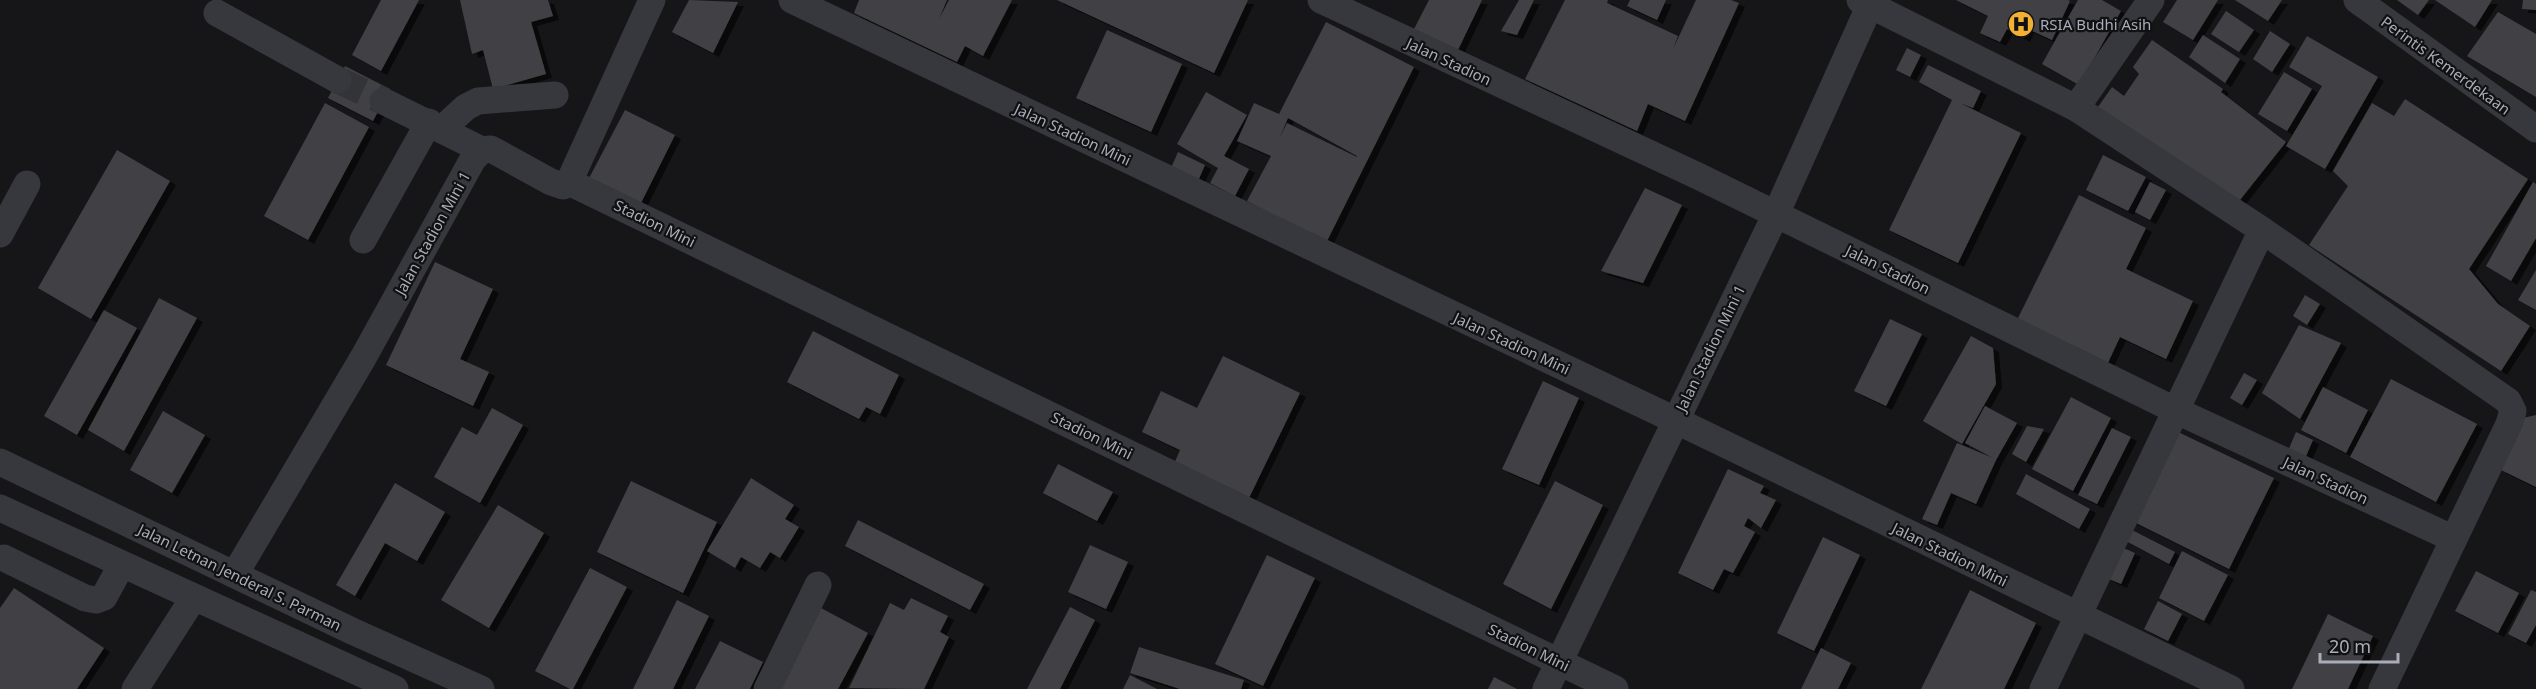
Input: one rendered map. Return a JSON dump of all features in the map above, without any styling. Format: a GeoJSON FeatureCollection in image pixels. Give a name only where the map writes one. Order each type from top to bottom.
{"type":"FeatureCollection","features":[{"type":"Feature","properties":{"kind":"street"},"geometry":{"type":"LineString","coordinates":[[383,101],[482,150],[490,149],[558,185],[569,182],[652,0]]}},
{"type":"Feature","properties":{"kind":"street","name":"Jalan Stadion Mini"},"geometry":{"type":"LineString","coordinates":[[792,0],[1675,420],[2078,617],[2231,689]]}},
{"type":"Feature","properties":{"kind":"street","name":"Jalan Stadion"},"geometry":{"type":"LineString","coordinates":[[1321,0],[1776,214],[2177,411],[2454,539]]}},
{"type":"Feature","properties":{"kind":"street"},"geometry":{"type":"LineString","coordinates":[[2076,108],[2151,0]]}},
{"type":"Feature","properties":{"kind":"street","name":"Perintis Kemerdekaan"},"geometry":{"type":"LineString","coordinates":[[2357,0],[2536,129]]}},
{"type":"Feature","properties":{"kind":"street"},"geometry":{"type":"LineString","coordinates":[[1865,2],[2076,108],[2262,230],[2508,401],[2513,411],[2509,424],[2382,689]]}},
{"type":"Feature","properties":{"kind":"street","name":"Jalan Stadion Mini 1"},"geometry":{"type":"LineString","coordinates":[[1546,689],[1776,214],[1865,2]]}},
{"type":"Feature","properties":{"kind":"street"},"geometry":{"type":"LineString","coordinates":[[217,13],[338,80]]}},
{"type":"Feature","properties":{"kind":"street"},"geometry":{"type":"LineString","coordinates":[[363,240],[435,126],[478,101],[555,95]]}},
{"type":"Feature","properties":{"kind":"street","name":"Jalan Stadion Mini 1"},"geometry":{"type":"LineString","coordinates":[[235,574],[363,358],[473,159],[482,150]]}},
{"type":"Feature","properties":{"kind":"street","name":"Stadion Mini"},"geometry":{"type":"LineString","coordinates":[[569,182],[1615,689]]}},
{"type":"Feature","properties":{"kind":"street"},"geometry":{"type":"LineString","coordinates":[[0,234],[27,183]]}},
{"type":"Feature","properties":{"kind":"street"},"geometry":{"type":"LineString","coordinates":[[2043,689],[2262,230]]}},
{"type":"Feature","properties":{"kind":"street","name":"Jalan Letnan Jenderal S. Parman"},"geometry":{"type":"LineString","coordinates":[[0,462],[352,631],[481,689]]}},
{"type":"Feature","properties":{"kind":"street"},"geometry":{"type":"LineString","coordinates":[[74,543],[92,505]]}},
{"type":"Feature","properties":{"kind":"street"},"geometry":{"type":"LineString","coordinates":[[122,564],[104,597],[96,600],[85,598],[2,561],[12,514],[338,661],[395,689]]}},
{"type":"Feature","properties":{"kind":"street"},"geometry":{"type":"LineString","coordinates":[[767,689],[818,585]]}},
{"type":"Feature","properties":{"kind":"street"},"geometry":{"type":"LineString","coordinates":[[135,689],[194,597]]}},
{"type":"Feature","properties":{"kind":"street"},"geometry":{"type":"LineString","coordinates":[[338,661],[352,631]]}},
{"type":"Feature","properties":{"kind":"building"},"geometry":{"type":"Polygon","coordinates":[[[381,0],[419,0],[381,71],[352,55],[381,0]]]}},
{"type":"Feature","properties":{"kind":"building"},"geometry":{"type":"Polygon","coordinates":[[[460,0],[548,0],[553,16],[531,22],[546,74],[493,89],[483,50],[472,54],[460,0]]]}},
{"type":"Feature","properties":{"kind":"building"},"geometry":{"type":"Polygon","coordinates":[[[689,0],[738,2],[713,53],[672,32],[689,0]]]}},
{"type":"Feature","properties":{"kind":"building"},"geometry":{"type":"Polygon","coordinates":[[[859,0],[947,0],[939,19],[949,0],[1012,0],[983,56],[965,46],[957,62],[854,13],[859,0]]]}},
{"type":"Feature","properties":{"kind":"building"},"geometry":{"type":"Polygon","coordinates":[[[1057,0],[1248,0],[1214,73],[1057,0]]]}},
{"type":"Feature","properties":{"kind":"building"},"geometry":{"type":"Polygon","coordinates":[[[1429,0],[1482,0],[1457,52],[1413,31],[1429,0]]]}},
{"type":"Feature","properties":{"kind":"building"},"geometry":{"type":"Polygon","coordinates":[[[1519,0],[1534,0],[1517,35],[1501,31],[1519,0]]]}},
{"type":"Feature","properties":{"kind":"building"},"geometry":{"type":"Polygon","coordinates":[[[1565,0],[1608,0],[1607,3],[1678,36],[1673,49],[1696,0],[1731,0],[1739,3],[1685,121],[1648,104],[1637,131],[1525,79],[1565,0]]]}},
{"type":"Feature","properties":{"kind":"building"},"geometry":{"type":"Polygon","coordinates":[[[1630,0],[1666,0],[1657,20],[1627,6],[1630,0]]]}},
{"type":"Feature","properties":{"kind":"building","name":"RSIA Budhi Asih"},"geometry":{"type":"Polygon","coordinates":[[[1956,0],[2070,1],[2052,40],[2028,29],[2024,38],[2007,29],[2000,42],[1980,33],[1988,16],[1956,0]]]}},
{"type":"Feature","properties":{"kind":"building"},"geometry":{"type":"Polygon","coordinates":[[[2078,0],[2102,0],[2121,11],[2079,85],[2042,64],[2078,0]]]}},
{"type":"Feature","properties":{"kind":"building"},"geometry":{"type":"Polygon","coordinates":[[[2177,0],[2218,0],[2193,40],[2163,22],[2177,0]]]}},
{"type":"Feature","properties":{"kind":"building"},"geometry":{"type":"Polygon","coordinates":[[[2235,0],[2282,0],[2268,21],[2235,0]]]}},
{"type":"Feature","properties":{"kind":"building"},"geometry":{"type":"Polygon","coordinates":[[[2397,0],[2429,0],[2418,15],[2397,0]]]}},
{"type":"Feature","properties":{"kind":"building"},"geometry":{"type":"Polygon","coordinates":[[[2435,0],[2492,0],[2475,27],[2435,0]]]}},
{"type":"Feature","properties":{"kind":"building"},"geometry":{"type":"Polygon","coordinates":[[[2523,0],[2536,0],[2536,10],[2522,9],[2523,0]]]}},
{"type":"Feature","properties":{"kind":"building"},"geometry":{"type":"Polygon","coordinates":[[[2226,11],[2254,30],[2239,52],[2211,34],[2226,11]]]}},
{"type":"Feature","properties":{"kind":"building"},"geometry":{"type":"Polygon","coordinates":[[[2498,12],[2536,34],[2536,97],[2467,56],[2498,12]]]}},
{"type":"Feature","properties":{"kind":"building"},"geometry":{"type":"Polygon","coordinates":[[[1326,22],[1414,67],[1326,243],[1247,201],[1271,156],[1237,141],[1254,103],[1279,114],[1326,22]],[[1288,118],[1279,139],[1287,123],[1357,156],[1288,118]]]}},
{"type":"Feature","properties":{"kind":"building"},"geometry":{"type":"Polygon","coordinates":[[[1107,30],[1182,64],[1151,132],[1076,98],[1107,30]]]}},
{"type":"Feature","properties":{"kind":"building"},"geometry":{"type":"Polygon","coordinates":[[[2270,31],[2290,44],[2272,72],[2253,59],[2270,31]]]}},
{"type":"Feature","properties":{"kind":"building"},"geometry":{"type":"Polygon","coordinates":[[[2203,35],[2240,59],[2225,83],[2189,57],[2203,35]]]}},
{"type":"Feature","properties":{"kind":"building"},"geometry":{"type":"Polygon","coordinates":[[[2307,36],[2378,77],[2325,169],[2286,146],[2322,86],[2289,67],[2307,36]]]}},
{"type":"Feature","properties":{"kind":"building"},"geometry":{"type":"Polygon","coordinates":[[[2152,40],[2223,89],[2221,92],[2286,142],[2236,205],[2098,107],[2112,87],[2124,96],[2139,74],[2133,67],[2152,40]]]}},
{"type":"Feature","properties":{"kind":"building"},"geometry":{"type":"Polygon","coordinates":[[[1907,48],[1921,55],[1910,77],[1896,70],[1907,48]]]}},
{"type":"Feature","properties":{"kind":"building"},"geometry":{"type":"Polygon","coordinates":[[[1928,65],[1981,91],[1973,108],[1960,103],[2021,133],[1958,263],[1889,230],[1952,100],[1919,82],[1928,65]]]}},
{"type":"Feature","properties":{"kind":"building"},"geometry":{"type":"Polygon","coordinates":[[[345,66],[390,89],[373,121],[328,98],[345,66]]]}},
{"type":"Feature","properties":{"kind":"building"},"geometry":{"type":"Polygon","coordinates":[[[2284,72],[2312,89],[2287,131],[2258,114],[2284,72]]]}},
{"type":"Feature","properties":{"kind":"building"},"geometry":{"type":"Polygon","coordinates":[[[1206,92],[1247,115],[1224,156],[1249,169],[1235,196],[1210,183],[1218,168],[1177,144],[1206,92]]]}},
{"type":"Feature","properties":{"kind":"building"},"geometry":{"type":"Polygon","coordinates":[[[2405,99],[2528,179],[2469,269],[2498,304],[2530,326],[2501,371],[2309,245],[2348,186],[2333,171],[2372,103],[2394,116],[2405,99]]]}},
{"type":"Feature","properties":{"kind":"building"},"geometry":{"type":"Polygon","coordinates":[[[325,103],[369,127],[308,240],[264,216],[325,103]]]}},
{"type":"Feature","properties":{"kind":"building"},"geometry":{"type":"Polygon","coordinates":[[[625,110],[675,135],[639,207],[588,180],[625,110]]]}},
{"type":"Feature","properties":{"kind":"building"},"geometry":{"type":"Polygon","coordinates":[[[117,150],[170,181],[91,319],[38,288],[117,150]]]}},
{"type":"Feature","properties":{"kind":"building"},"geometry":{"type":"Polygon","coordinates":[[[1178,152],[1205,165],[1198,181],[1171,168],[1178,152]]]}},
{"type":"Feature","properties":{"kind":"building"},"geometry":{"type":"Polygon","coordinates":[[[2103,155],[2146,177],[2128,211],[2086,190],[2103,155]]]}},
{"type":"Feature","properties":{"kind":"building"},"geometry":{"type":"Polygon","coordinates":[[[2150,182],[2166,190],[2150,220],[2135,212],[2150,182]]]}},
{"type":"Feature","properties":{"kind":"building"},"geometry":{"type":"Polygon","coordinates":[[[2533,182],[2536,184],[2536,238],[2511,281],[2486,266],[2533,182]]]}},
{"type":"Feature","properties":{"kind":"building"},"geometry":{"type":"Polygon","coordinates":[[[1645,188],[1682,205],[1643,283],[1601,271],[1645,188]]]}},
{"type":"Feature","properties":{"kind":"building"},"geometry":{"type":"Polygon","coordinates":[[[2079,195],[2146,228],[2126,269],[2193,301],[2166,359],[2120,337],[2106,367],[2015,324],[2079,195]]]}},
{"type":"Feature","properties":{"kind":"building"},"geometry":{"type":"Polygon","coordinates":[[[435,262],[493,289],[460,359],[489,372],[473,406],[386,365],[435,262]]]}},
{"type":"Feature","properties":{"kind":"building"},"geometry":{"type":"Polygon","coordinates":[[[2536,270],[2536,310],[2518,300],[2536,270]]]}},
{"type":"Feature","properties":{"kind":"building"},"geometry":{"type":"Polygon","coordinates":[[[2305,295],[2320,304],[2307,325],[2293,316],[2305,295]]]}},
{"type":"Feature","properties":{"kind":"building"},"geometry":{"type":"Polygon","coordinates":[[[159,298],[197,318],[124,451],[88,430],[159,298]]]}},
{"type":"Feature","properties":{"kind":"building"},"geometry":{"type":"Polygon","coordinates":[[[104,310],[137,328],[77,435],[44,416],[104,310]]]}},
{"type":"Feature","properties":{"kind":"building"},"geometry":{"type":"Polygon","coordinates":[[[1890,319],[1922,334],[1886,406],[1854,391],[1890,319]]]}},
{"type":"Feature","properties":{"kind":"building"},"geometry":{"type":"Polygon","coordinates":[[[2299,325],[2341,343],[2300,419],[2262,393],[2299,325]]]}},
{"type":"Feature","properties":{"kind":"building"},"geometry":{"type":"Polygon","coordinates":[[[813,331],[899,375],[880,414],[866,407],[859,419],[787,382],[813,331]]]}},
{"type":"Feature","properties":{"kind":"building"},"geometry":{"type":"Polygon","coordinates":[[[1971,336],[1993,348],[1996,384],[1962,444],[1923,421],[1971,336]]]}},
{"type":"Feature","properties":{"kind":"building"},"geometry":{"type":"Polygon","coordinates":[[[1223,356],[1300,393],[1248,500],[1174,464],[1180,450],[1142,432],[1161,391],[1197,408],[1223,356]]]}},
{"type":"Feature","properties":{"kind":"building"},"geometry":{"type":"Polygon","coordinates":[[[2244,373],[2257,380],[2242,405],[2230,398],[2244,373]]]}},
{"type":"Feature","properties":{"kind":"building"},"geometry":{"type":"Polygon","coordinates":[[[2391,379],[2477,424],[2436,502],[2350,457],[2391,379]]]}},
{"type":"Feature","properties":{"kind":"building"},"geometry":{"type":"Polygon","coordinates":[[[1543,381],[1579,398],[1539,485],[1502,469],[1543,381]]]}},
{"type":"Feature","properties":{"kind":"building"},"geometry":{"type":"Polygon","coordinates":[[[2323,387],[2368,410],[2346,453],[2301,430],[2323,387]]]}},
{"type":"Feature","properties":{"kind":"building"},"geometry":{"type":"Polygon","coordinates":[[[2071,397],[2111,418],[2073,491],[2032,469],[2071,397]]]}},
{"type":"Feature","properties":{"kind":"building"},"geometry":{"type":"Polygon","coordinates":[[[1985,406],[2017,423],[1996,460],[1976,504],[1951,493],[1937,525],[1922,519],[1957,443],[1993,458],[1965,443],[1985,406]]]}},
{"type":"Feature","properties":{"kind":"building"},"geometry":{"type":"Polygon","coordinates":[[[492,408],[523,425],[480,503],[434,477],[462,427],[477,435],[492,408]]]}},
{"type":"Feature","properties":{"kind":"building"},"geometry":{"type":"Polygon","coordinates":[[[163,411],[205,435],[172,493],[130,470],[163,411]]]}},
{"type":"Feature","properties":{"kind":"building"},"geometry":{"type":"Polygon","coordinates":[[[2536,415],[2536,487],[2499,469],[2523,418],[2536,415]]]}},
{"type":"Feature","properties":{"kind":"building"},"geometry":{"type":"Polygon","coordinates":[[[2027,426],[2044,429],[2026,462],[2012,454],[2027,426]]]}},
{"type":"Feature","properties":{"kind":"building"},"geometry":{"type":"Polygon","coordinates":[[[2112,428],[2131,437],[2097,504],[2078,495],[2112,428]]]}},
{"type":"Feature","properties":{"kind":"building"},"geometry":{"type":"Polygon","coordinates":[[[2174,430],[2274,478],[2229,569],[2130,520],[2174,430]]]}},
{"type":"Feature","properties":{"kind":"building"},"geometry":{"type":"Polygon","coordinates":[[[2296,432],[2313,440],[2303,463],[2288,451],[2296,432]]]}},
{"type":"Feature","properties":{"kind":"building"},"geometry":{"type":"Polygon","coordinates":[[[1058,464],[1113,492],[1097,521],[1043,493],[1058,464]]]}},
{"type":"Feature","properties":{"kind":"building"},"geometry":{"type":"Polygon","coordinates":[[[1728,469],[1764,486],[1760,493],[1776,500],[1761,528],[1748,518],[1744,526],[1755,532],[1733,573],[1724,569],[1713,590],[1678,573],[1728,469]]]}},
{"type":"Feature","properties":{"kind":"building"},"geometry":{"type":"Polygon","coordinates":[[[2026,474],[2090,509],[2079,529],[2016,494],[2026,474]]]}},
{"type":"Feature","properties":{"kind":"building"},"geometry":{"type":"Polygon","coordinates":[[[751,478],[794,505],[785,519],[799,527],[780,558],[770,552],[760,568],[741,557],[735,568],[707,551],[751,478]]]}},
{"type":"Feature","properties":{"kind":"building"},"geometry":{"type":"Polygon","coordinates":[[[631,481],[717,522],[683,593],[597,552],[631,481]]]}},
{"type":"Feature","properties":{"kind":"building"},"geometry":{"type":"Polygon","coordinates":[[[1555,481],[1603,505],[1551,609],[1503,584],[1555,481]]]}},
{"type":"Feature","properties":{"kind":"building"},"geometry":{"type":"Polygon","coordinates":[[[395,483],[445,512],[417,561],[385,543],[355,596],[336,585],[395,483]]]}},
{"type":"Feature","properties":{"kind":"building"},"geometry":{"type":"Polygon","coordinates":[[[498,505],[544,533],[489,628],[441,600],[498,505]]]}},
{"type":"Feature","properties":{"kind":"building"},"geometry":{"type":"Polygon","coordinates":[[[858,520],[984,584],[970,610],[845,546],[858,520]]]}},
{"type":"Feature","properties":{"kind":"building"},"geometry":{"type":"Polygon","coordinates":[[[2132,530],[2175,552],[2169,564],[2126,541],[2132,530]]]}},
{"type":"Feature","properties":{"kind":"building"},"geometry":{"type":"Polygon","coordinates":[[[1823,537],[1860,555],[1814,651],[1777,633],[1823,537]]]}},
{"type":"Feature","properties":{"kind":"building"},"geometry":{"type":"Polygon","coordinates":[[[1090,545],[1128,562],[1106,609],[1068,592],[1090,545]]]}},
{"type":"Feature","properties":{"kind":"building"},"geometry":{"type":"Polygon","coordinates":[[[2121,547],[2135,553],[2121,584],[2107,578],[2121,547]]]}},
{"type":"Feature","properties":{"kind":"building"},"geometry":{"type":"Polygon","coordinates":[[[2182,551],[2228,575],[2204,621],[2159,598],[2182,551]]]}},
{"type":"Feature","properties":{"kind":"building"},"geometry":{"type":"Polygon","coordinates":[[[1267,555],[1315,578],[1263,686],[1215,664],[1267,555]]]}},
{"type":"Feature","properties":{"kind":"building"},"geometry":{"type":"Polygon","coordinates":[[[590,568],[627,587],[573,689],[570,689],[535,671],[590,568]]]}},
{"type":"Feature","properties":{"kind":"building"},"geometry":{"type":"Polygon","coordinates":[[[2476,571],[2519,593],[2498,633],[2455,611],[2476,571]]]}},
{"type":"Feature","properties":{"kind":"building"},"geometry":{"type":"Polygon","coordinates":[[[14,588],[104,648],[77,689],[0,689],[0,608],[14,588]]]}},
{"type":"Feature","properties":{"kind":"building"},"geometry":{"type":"Polygon","coordinates":[[[1970,590],[2036,623],[2004,689],[1921,689],[1970,590]]]}},
{"type":"Feature","properties":{"kind":"building"},"geometry":{"type":"Polygon","coordinates":[[[2531,590],[2536,592],[2536,625],[2526,643],[2508,634],[2531,590]]]}},
{"type":"Feature","properties":{"kind":"building"},"geometry":{"type":"Polygon","coordinates":[[[911,598],[948,616],[940,632],[949,637],[924,689],[849,688],[890,603],[904,610],[911,598]]]}},
{"type":"Feature","properties":{"kind":"building"},"geometry":{"type":"Polygon","coordinates":[[[677,600],[709,616],[673,689],[633,689],[677,600]]]}},
{"type":"Feature","properties":{"kind":"building"},"geometry":{"type":"Polygon","coordinates":[[[2158,601],[2182,614],[2168,641],[2144,629],[2158,601]]]}},
{"type":"Feature","properties":{"kind":"building"},"geometry":{"type":"Polygon","coordinates":[[[819,607],[868,633],[838,689],[775,689],[819,607]]]}},
{"type":"Feature","properties":{"kind":"building"},"geometry":{"type":"Polygon","coordinates":[[[1070,607],[1095,620],[1060,689],[1027,689],[1070,607]]]}},
{"type":"Feature","properties":{"kind":"building"},"geometry":{"type":"Polygon","coordinates":[[[2328,614],[2373,636],[2348,689],[2292,689],[2328,614]]]}},
{"type":"Feature","properties":{"kind":"building"},"geometry":{"type":"Polygon","coordinates":[[[720,641],[763,662],[750,689],[695,689],[720,641]]]}},
{"type":"Feature","properties":{"kind":"building"},"geometry":{"type":"Polygon","coordinates":[[[1139,647],[1244,680],[1241,689],[1180,689],[1130,673],[1139,647]]]}},
{"type":"Feature","properties":{"kind":"building"},"geometry":{"type":"Polygon","coordinates":[[[1821,648],[1851,663],[1838,689],[1801,689],[1821,648]]]}},
{"type":"Feature","properties":{"kind":"building"},"geometry":{"type":"Polygon","coordinates":[[[1130,675],[1157,689],[1123,689],[1130,675]]]}},
{"type":"Feature","properties":{"kind":"building"},"geometry":{"type":"Polygon","coordinates":[[[1494,677],[1517,689],[1488,689],[1494,677]]]}},
{"type":"Feature","properties":{"kind":"tunnel"},"geometry":{"type":"LineString","coordinates":[[338,80],[383,101]]}},
{"type":"Feature","properties":{"kind":"place","name":"RSIA Budhi Asih"},"geometry":{"type":"Point","coordinates":[2021,24]}}]}
